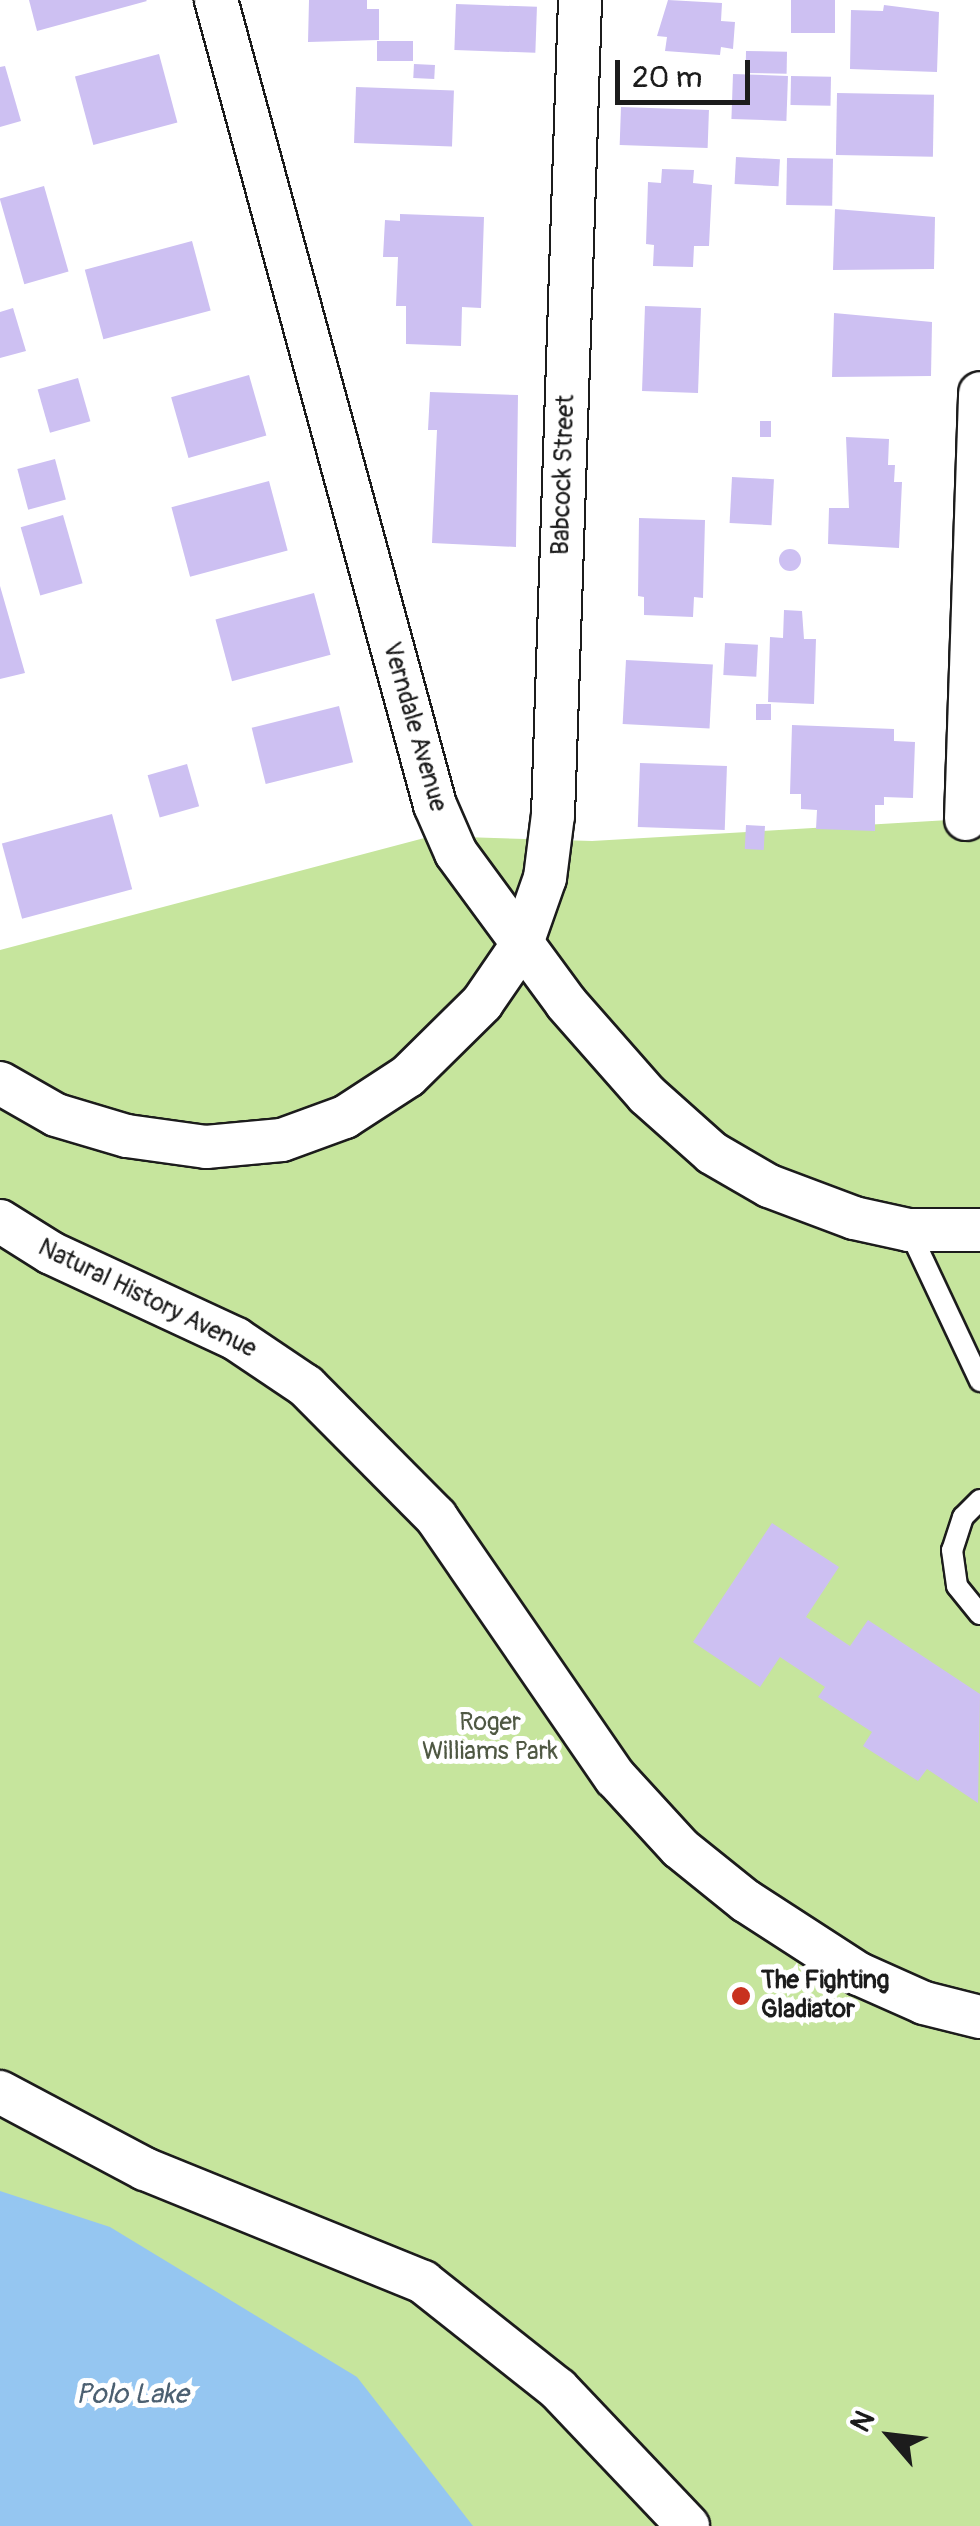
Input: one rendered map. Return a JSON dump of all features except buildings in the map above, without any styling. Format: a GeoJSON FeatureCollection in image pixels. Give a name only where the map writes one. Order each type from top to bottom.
{"type":"FeatureCollection","features":[{"type":"Feature","properties":{"kind":"street","name":"Verndale Avenue"},"geometry":{"type":"LineString","coordinates":[[216,0],[434,805],[456,853],[521,946],[647,1095],[712,1153],[812,1205],[909,1230],[980,1230]]}},
{"type":"Feature","properties":{"kind":"street","name":"Babcock Street"},"geometry":{"type":"LineString","coordinates":[[0,1084],[56,1114],[127,1136],[206,1146],[282,1140],[346,1117],[408,1076],[482,1003],[521,946],[545,878],[553,816],[580,0]]}},
{"type":"Feature","properties":{"kind":"street"},"geometry":{"type":"LineString","coordinates":[[966,818],[980,393]]}},
{"type":"Feature","properties":{"kind":"street","name":"Natural History Avenue"},"geometry":{"type":"LineString","coordinates":[[0,1222],[51,1253],[236,1339],[306,1386],[436,1517],[615,1777],[680,1848],[760,1911],[858,1974],[924,2003],[980,2018]]}},
{"type":"Feature","properties":{"kind":"street"},"geometry":{"type":"LineString","coordinates":[[0,2092],[145,2168],[423,2282],[558,2389],[688,2526]]}},
{"type":"Feature","properties":{"kind":"lane"},"geometry":{"type":"LineString","coordinates":[[909,1230],[980,1381]]}},
{"type":"Feature","properties":{"kind":"lane"},"geometry":{"type":"LineString","coordinates":[[980,1500],[963,1517],[952,1550],[957,1586],[980,1614]]}},
{"type":"Feature","properties":{"kind":"green space","name":"Roger Williams Park"},"geometry":{"type":"Polygon","coordinates":[[[966,819],[980,827],[980,2526],[0,2526],[0,950],[432,836],[592,841],[966,819]]]}},
{"type":"Feature","properties":{"kind":"water","name":"Polo Lake"},"geometry":{"type":"Polygon","coordinates":[[[0,2191],[110,2227],[357,2377],[473,2526],[0,2526],[0,2191]]]}},
{"type":"Feature","properties":{"kind":"place","name":"The Fighting Gladiator"},"geometry":{"type":"Point","coordinates":[741,1996]}}]}
